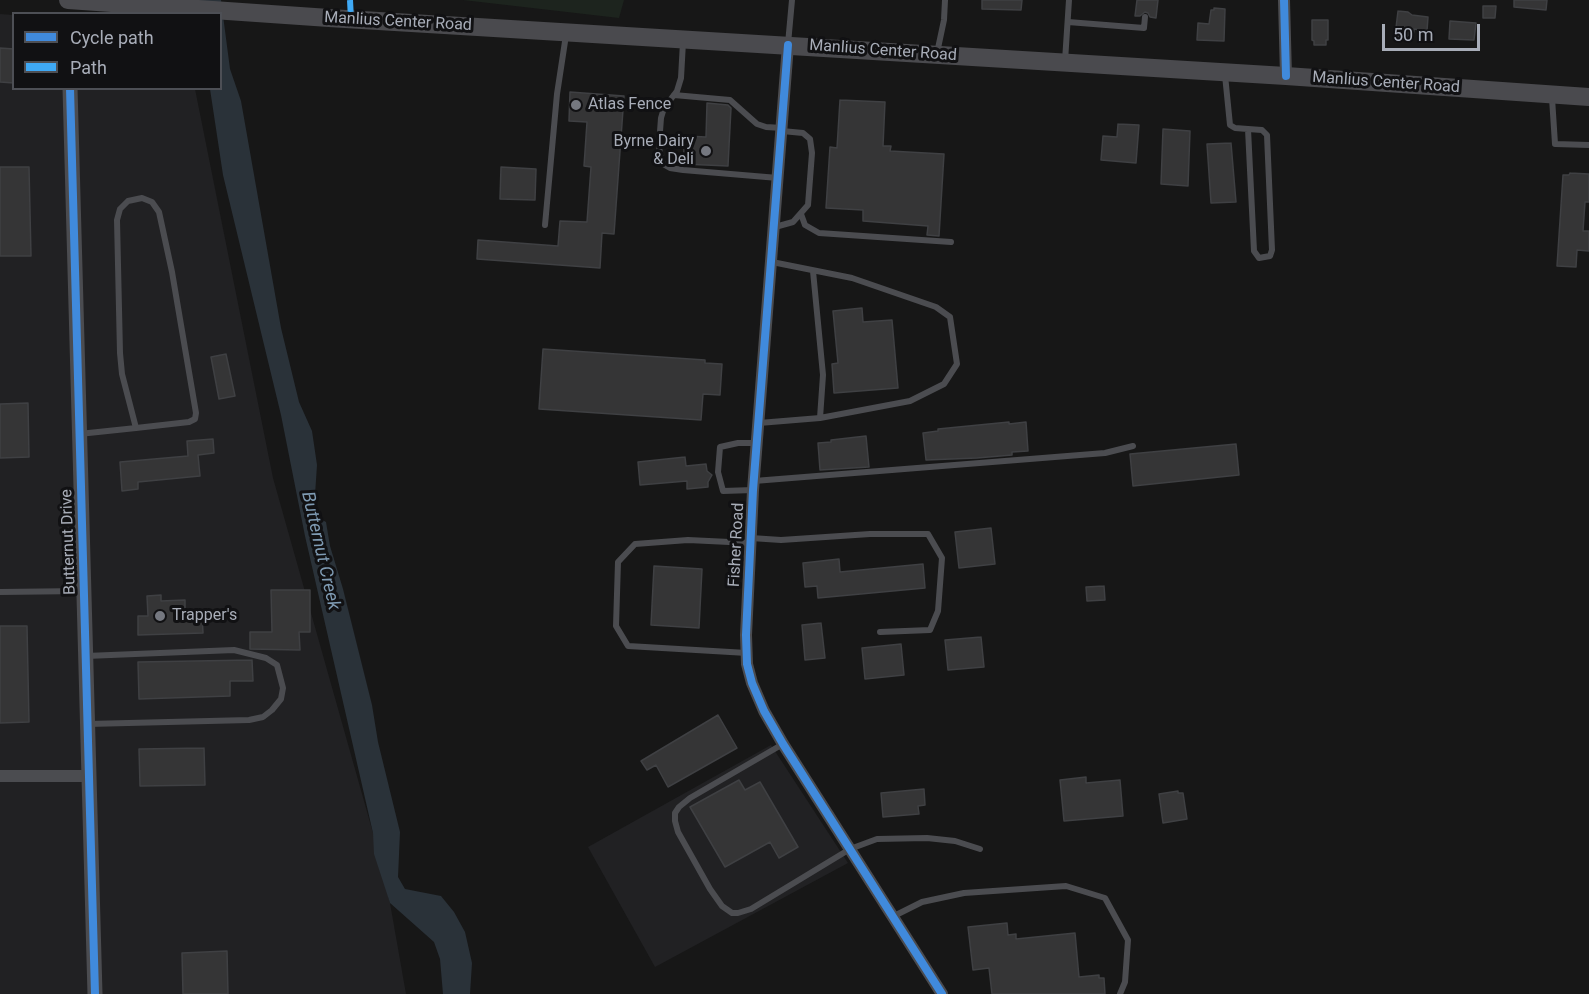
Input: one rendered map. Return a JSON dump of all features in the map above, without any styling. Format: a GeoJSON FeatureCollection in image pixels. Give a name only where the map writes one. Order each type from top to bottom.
{"type":"FeatureCollection","features":[{"type":"Feature","properties":{"kind":"main road","name":"Manlius Center Road"},"geometry":{"type":"LineString","coordinates":[[70,0],[1224,72],[1589,98]]}},
{"type":"Feature","properties":{"kind":"street"},"geometry":{"type":"LineString","coordinates":[[1284,0],[1286,76]]}},
{"type":"Feature","properties":{"kind":"street","name":"Fisher Road"},"geometry":{"type":"LineString","coordinates":[[788,45],[754,486],[747,653],[752,683],[764,711],[942,994]]}},
{"type":"Feature","properties":{"kind":"street","name":"Butternut Drive"},"geometry":{"type":"LineString","coordinates":[[70,90],[95,994]]}},
{"type":"Feature","properties":{"kind":"street"},"geometry":{"type":"LineString","coordinates":[[0,776],[90,776]]}},
{"type":"Feature","properties":{"kind":"lane"},"geometry":{"type":"LineString","coordinates":[[788,45],[792,0]]}},
{"type":"Feature","properties":{"kind":"lane"},"geometry":{"type":"LineString","coordinates":[[937,54],[945,0]]}},
{"type":"Feature","properties":{"kind":"lane"},"geometry":{"type":"LineString","coordinates":[[1065,62],[1070,0]]}},
{"type":"Feature","properties":{"kind":"lane"},"geometry":{"type":"LineString","coordinates":[[1068,22],[1144,28],[1145,17]]}},
{"type":"Feature","properties":{"kind":"lane"},"geometry":{"type":"LineString","coordinates":[[545,225],[557,94],[566,32]]}},
{"type":"Feature","properties":{"kind":"lane"},"geometry":{"type":"LineString","coordinates":[[683,38],[681,78],[677,91],[664,108],[661,118],[659,145],[663,164],[670,168],[683,170],[779,178]]}},
{"type":"Feature","properties":{"kind":"lane"},"geometry":{"type":"LineString","coordinates":[[1224,72],[1230,125],[1235,128],[1262,130],[1266,135],[1272,250],[1269,256],[1259,258],[1254,251],[1248,129]]}},
{"type":"Feature","properties":{"kind":"lane"},"geometry":{"type":"LineString","coordinates":[[674,95],[730,100],[757,124],[803,133],[810,139],[812,153],[808,204],[793,222],[775,227]]}},
{"type":"Feature","properties":{"kind":"lane"},"geometry":{"type":"LineString","coordinates":[[1552,95],[1555,144],[1589,145]]}},
{"type":"Feature","properties":{"kind":"lane"},"geometry":{"type":"LineString","coordinates":[[79,434],[189,423],[195,419],[196,413],[172,272],[159,212],[152,202],[142,198],[128,201],[120,209],[117,220],[120,353],[122,374],[136,428]]}},
{"type":"Feature","properties":{"kind":"lane"},"geometry":{"type":"LineString","coordinates":[[801,214],[805,225],[819,232],[951,242]]}},
{"type":"Feature","properties":{"kind":"lane"},"geometry":{"type":"LineString","coordinates":[[759,423],[820,418],[910,401],[944,384],[957,364],[950,317],[936,307],[852,278],[772,262]]}},
{"type":"Feature","properties":{"kind":"lane"},"geometry":{"type":"LineString","coordinates":[[813,271],[823,375],[820,418]]}},
{"type":"Feature","properties":{"kind":"lane"},"geometry":{"type":"LineString","coordinates":[[757,443],[738,443],[720,447],[718,472],[723,491],[754,486],[1105,453],[1133,446]]}},
{"type":"Feature","properties":{"kind":"lane"},"geometry":{"type":"LineString","coordinates":[[747,653],[628,646],[616,626],[618,562],[635,544],[687,540],[751,541],[870,534],[928,534],[942,558],[938,610],[930,630],[880,633]]}},
{"type":"Feature","properties":{"kind":"lane"},"geometry":{"type":"LineString","coordinates":[[0,592],[84,591]]}},
{"type":"Feature","properties":{"kind":"lane"},"geometry":{"type":"LineString","coordinates":[[86,656],[234,650],[266,658],[277,665],[283,688],[281,699],[262,717],[88,724]]}},
{"type":"Feature","properties":{"kind":"lane"},"geometry":{"type":"LineString","coordinates":[[783,744],[690,798],[675,813],[678,831],[710,889],[722,906],[732,913],[744,912],[850,849],[877,840],[927,838],[955,841],[980,849]]}},
{"type":"Feature","properties":{"kind":"lane"},"geometry":{"type":"LineString","coordinates":[[894,916],[922,902],[964,893],[1066,886],[1105,898],[1128,940],[1125,982],[1119,994]]}},
{"type":"Feature","properties":{"kind":"shaded area"},"geometry":{"type":"Polygon","coordinates":[[[463,0],[624,0],[619,18],[463,0]]]}},
{"type":"Feature","properties":{"kind":"shaded area"},"geometry":{"type":"Polygon","coordinates":[[[0,14],[12,15],[12,90],[195,90],[273,478],[373,833],[390,903],[406,994],[0,994],[0,14]]]}},
{"type":"Feature","properties":{"kind":"shaded area"},"geometry":{"type":"Polygon","coordinates":[[[771,745],[848,863],[655,967],[588,847],[771,745]]]}},
{"type":"Feature","properties":{"kind":"water","name":"Butternut Creek"},"geometry":{"type":"Polygon","coordinates":[[[188,0],[221,0],[230,69],[241,101],[281,328],[299,402],[312,431],[317,465],[315,495],[317,517],[326,522],[330,546],[372,705],[378,742],[400,832],[398,877],[405,889],[441,896],[454,912],[465,932],[472,963],[470,994],[443,994],[440,959],[434,942],[390,903],[374,854],[373,833],[305,536],[281,415],[223,175],[210,90],[222,90],[222,12],[215,12],[188,0]]]}},
{"type":"Feature","properties":{"kind":"building"},"geometry":{"type":"Polygon","coordinates":[[[982,0],[1022,0],[1021,10],[982,9],[982,0]]]}},
{"type":"Feature","properties":{"kind":"building"},"geometry":{"type":"Polygon","coordinates":[[[1137,0],[1158,0],[1156,18],[1150,17],[1145,12],[1140,16],[1135,16],[1137,0]]]}},
{"type":"Feature","properties":{"kind":"building"},"geometry":{"type":"Polygon","coordinates":[[[1514,0],[1547,0],[1546,10],[1514,7],[1514,0]]]}},
{"type":"Feature","properties":{"kind":"building"},"geometry":{"type":"Polygon","coordinates":[[[1483,6],[1496,6],[1495,18],[1483,18],[1483,6]]]}},
{"type":"Feature","properties":{"kind":"building"},"geometry":{"type":"Polygon","coordinates":[[[1225,9],[1224,41],[1197,40],[1198,23],[1209,24],[1211,10],[1225,9]]]}},
{"type":"Feature","properties":{"kind":"building"},"geometry":{"type":"Polygon","coordinates":[[[1398,11],[1428,17],[1427,31],[1414,29],[1413,36],[1407,35],[1407,38],[1395,36],[1398,11]]]}},
{"type":"Feature","properties":{"kind":"building"},"geometry":{"type":"Polygon","coordinates":[[[1312,20],[1328,20],[1326,45],[1314,45],[1312,20]]]}},
{"type":"Feature","properties":{"kind":"building"},"geometry":{"type":"Polygon","coordinates":[[[1450,21],[1476,23],[1474,40],[1449,39],[1450,21]]]}},
{"type":"Feature","properties":{"kind":"building"},"geometry":{"type":"Polygon","coordinates":[[[0,48],[12,49],[12,83],[0,82],[0,48]]]}},
{"type":"Feature","properties":{"kind":"building"},"geometry":{"type":"Polygon","coordinates":[[[570,92],[624,96],[614,234],[602,233],[600,268],[477,259],[478,240],[558,246],[560,221],[587,222],[591,167],[584,166],[587,122],[569,121],[570,92]]]}},
{"type":"Feature","properties":{"kind":"building"},"geometry":{"type":"Polygon","coordinates":[[[840,100],[885,102],[883,146],[891,146],[890,151],[944,154],[939,236],[927,235],[928,226],[863,221],[863,210],[826,208],[830,147],[837,148],[840,100]]]}},
{"type":"Feature","properties":{"kind":"building","name":"Byrne Dairy & Deli"},"geometry":{"type":"Polygon","coordinates":[[[707,103],[728,105],[731,108],[728,166],[683,164],[685,136],[706,137],[707,103]]]}},
{"type":"Feature","properties":{"kind":"building"},"geometry":{"type":"Polygon","coordinates":[[[1118,124],[1139,125],[1136,163],[1101,160],[1103,136],[1117,137],[1118,124]]]}},
{"type":"Feature","properties":{"kind":"building"},"geometry":{"type":"Polygon","coordinates":[[[1163,129],[1190,131],[1188,186],[1161,184],[1163,129]]]}},
{"type":"Feature","properties":{"kind":"building"},"geometry":{"type":"Polygon","coordinates":[[[1231,143],[1236,202],[1211,203],[1207,144],[1231,143]]]}},
{"type":"Feature","properties":{"kind":"building"},"geometry":{"type":"Polygon","coordinates":[[[0,167],[29,167],[31,256],[0,256],[0,167]]]}},
{"type":"Feature","properties":{"kind":"building"},"geometry":{"type":"Polygon","coordinates":[[[501,167],[536,169],[535,200],[500,199],[501,167]]]}},
{"type":"Feature","properties":{"kind":"building"},"geometry":{"type":"Polygon","coordinates":[[[1589,174],[1589,202],[1585,202],[1583,231],[1589,231],[1589,251],[1577,250],[1576,267],[1557,266],[1563,175],[1589,174]]]}},
{"type":"Feature","properties":{"kind":"building"},"geometry":{"type":"Polygon","coordinates":[[[862,308],[863,322],[892,320],[898,388],[834,393],[832,364],[838,363],[833,311],[862,308]]]}},
{"type":"Feature","properties":{"kind":"building"},"geometry":{"type":"Polygon","coordinates":[[[543,349],[705,360],[705,363],[722,364],[720,395],[703,394],[701,420],[539,409],[543,349]]]}},
{"type":"Feature","properties":{"kind":"building"},"geometry":{"type":"Polygon","coordinates":[[[226,354],[235,396],[219,399],[211,357],[226,354]]]}},
{"type":"Feature","properties":{"kind":"building"},"geometry":{"type":"Polygon","coordinates":[[[28,403],[29,457],[0,458],[0,404],[28,403]]]}},
{"type":"Feature","properties":{"kind":"building"},"geometry":{"type":"Polygon","coordinates":[[[1009,422],[1009,424],[1026,422],[1028,451],[1012,452],[1012,455],[926,460],[923,433],[938,431],[938,429],[1009,422]]]}},
{"type":"Feature","properties":{"kind":"building"},"geometry":{"type":"Polygon","coordinates":[[[866,436],[869,467],[820,470],[818,443],[866,436]]]}},
{"type":"Feature","properties":{"kind":"building"},"geometry":{"type":"Polygon","coordinates":[[[213,439],[214,453],[198,455],[200,476],[138,482],[138,489],[122,491],[120,462],[188,456],[187,441],[213,439]]]}},
{"type":"Feature","properties":{"kind":"building"},"geometry":{"type":"Polygon","coordinates":[[[1236,444],[1239,475],[1133,486],[1130,454],[1236,444]]]}},
{"type":"Feature","properties":{"kind":"building"},"geometry":{"type":"Polygon","coordinates":[[[685,457],[686,466],[706,464],[707,471],[712,475],[708,487],[687,489],[687,481],[640,485],[638,462],[685,457]]]}},
{"type":"Feature","properties":{"kind":"building"},"geometry":{"type":"Polygon","coordinates":[[[991,528],[995,564],[959,568],[955,532],[991,528]]]}},
{"type":"Feature","properties":{"kind":"building"},"geometry":{"type":"Polygon","coordinates":[[[839,559],[840,572],[923,564],[925,588],[818,598],[817,586],[805,587],[803,563],[839,559]]]}},
{"type":"Feature","properties":{"kind":"building"},"geometry":{"type":"Polygon","coordinates":[[[654,566],[702,569],[699,628],[651,625],[654,566]]]}},
{"type":"Feature","properties":{"kind":"building"},"geometry":{"type":"Polygon","coordinates":[[[1104,586],[1105,600],[1087,601],[1086,587],[1104,586]]]}},
{"type":"Feature","properties":{"kind":"building"},"geometry":{"type":"Polygon","coordinates":[[[271,590],[310,590],[310,632],[299,632],[300,650],[250,649],[250,632],[272,632],[271,590]]]}},
{"type":"Feature","properties":{"kind":"building"},"geometry":{"type":"Polygon","coordinates":[[[161,595],[161,601],[185,600],[185,615],[202,614],[203,633],[138,635],[138,616],[148,616],[147,596],[161,595]]]}},
{"type":"Feature","properties":{"kind":"building"},"geometry":{"type":"Polygon","coordinates":[[[821,623],[825,658],[805,660],[802,625],[821,623]]]}},
{"type":"Feature","properties":{"kind":"building"},"geometry":{"type":"Polygon","coordinates":[[[0,626],[27,626],[29,722],[0,723],[0,626]]]}},
{"type":"Feature","properties":{"kind":"building"},"geometry":{"type":"Polygon","coordinates":[[[981,637],[984,667],[948,670],[945,640],[981,637]]]}},
{"type":"Feature","properties":{"kind":"building"},"geometry":{"type":"Polygon","coordinates":[[[901,644],[904,675],[865,679],[862,648],[901,644]]]}},
{"type":"Feature","properties":{"kind":"building"},"geometry":{"type":"Polygon","coordinates":[[[252,660],[253,681],[230,681],[230,696],[139,699],[138,662],[252,660]]]}},
{"type":"Feature","properties":{"kind":"building"},"geometry":{"type":"Polygon","coordinates":[[[718,715],[737,748],[668,787],[656,765],[647,770],[641,761],[718,715]]]}},
{"type":"Feature","properties":{"kind":"building"},"geometry":{"type":"Polygon","coordinates":[[[204,748],[205,785],[140,786],[139,749],[204,748]]]}},
{"type":"Feature","properties":{"kind":"building"},"geometry":{"type":"Polygon","coordinates":[[[1086,777],[1086,783],[1120,780],[1123,816],[1064,821],[1060,780],[1086,777]]]}},
{"type":"Feature","properties":{"kind":"building"},"geometry":{"type":"Polygon","coordinates":[[[739,780],[745,790],[760,782],[798,847],[779,858],[770,842],[725,867],[690,807],[739,780]]]}},
{"type":"Feature","properties":{"kind":"building"},"geometry":{"type":"Polygon","coordinates":[[[924,789],[925,805],[918,806],[919,814],[883,817],[881,793],[924,789]]]}},
{"type":"Feature","properties":{"kind":"building"},"geometry":{"type":"Polygon","coordinates":[[[1178,791],[1178,793],[1183,793],[1187,819],[1163,823],[1159,794],[1178,791]]]}},
{"type":"Feature","properties":{"kind":"building"},"geometry":{"type":"Polygon","coordinates":[[[1007,923],[1008,935],[1016,934],[1016,939],[1075,933],[1079,977],[1099,975],[1099,978],[1104,978],[1105,994],[992,994],[989,968],[973,970],[968,927],[1007,923]]]}},
{"type":"Feature","properties":{"kind":"building"},"geometry":{"type":"Polygon","coordinates":[[[227,951],[228,994],[183,994],[182,953],[227,951]]]}},
{"type":"Feature","properties":{"kind":"marked path"},"geometry":{"type":"LineString","coordinates":[[350,0],[351,19]]}},
{"type":"Feature","properties":{"kind":"cycle path"},"geometry":{"type":"LineString","coordinates":[[1284,0],[1286,76]]}},
{"type":"Feature","properties":{"kind":"cycle path"},"geometry":{"type":"LineString","coordinates":[[788,45],[753,490],[746,635],[747,664],[764,711],[783,744],[942,994]]}},
{"type":"Feature","properties":{"kind":"cycle path"},"geometry":{"type":"LineString","coordinates":[[70,90],[95,994]]}},
{"type":"Feature","properties":{"kind":"place","name":"Atlas Fence"},"geometry":{"type":"Point","coordinates":[576,105]}},
{"type":"Feature","properties":{"kind":"place","name":"Byrne Dairy & Deli"},"geometry":{"type":"Point","coordinates":[706,151]}},
{"type":"Feature","properties":{"kind":"place","name":"Trapper's"},"geometry":{"type":"Point","coordinates":[160,616]}}]}
